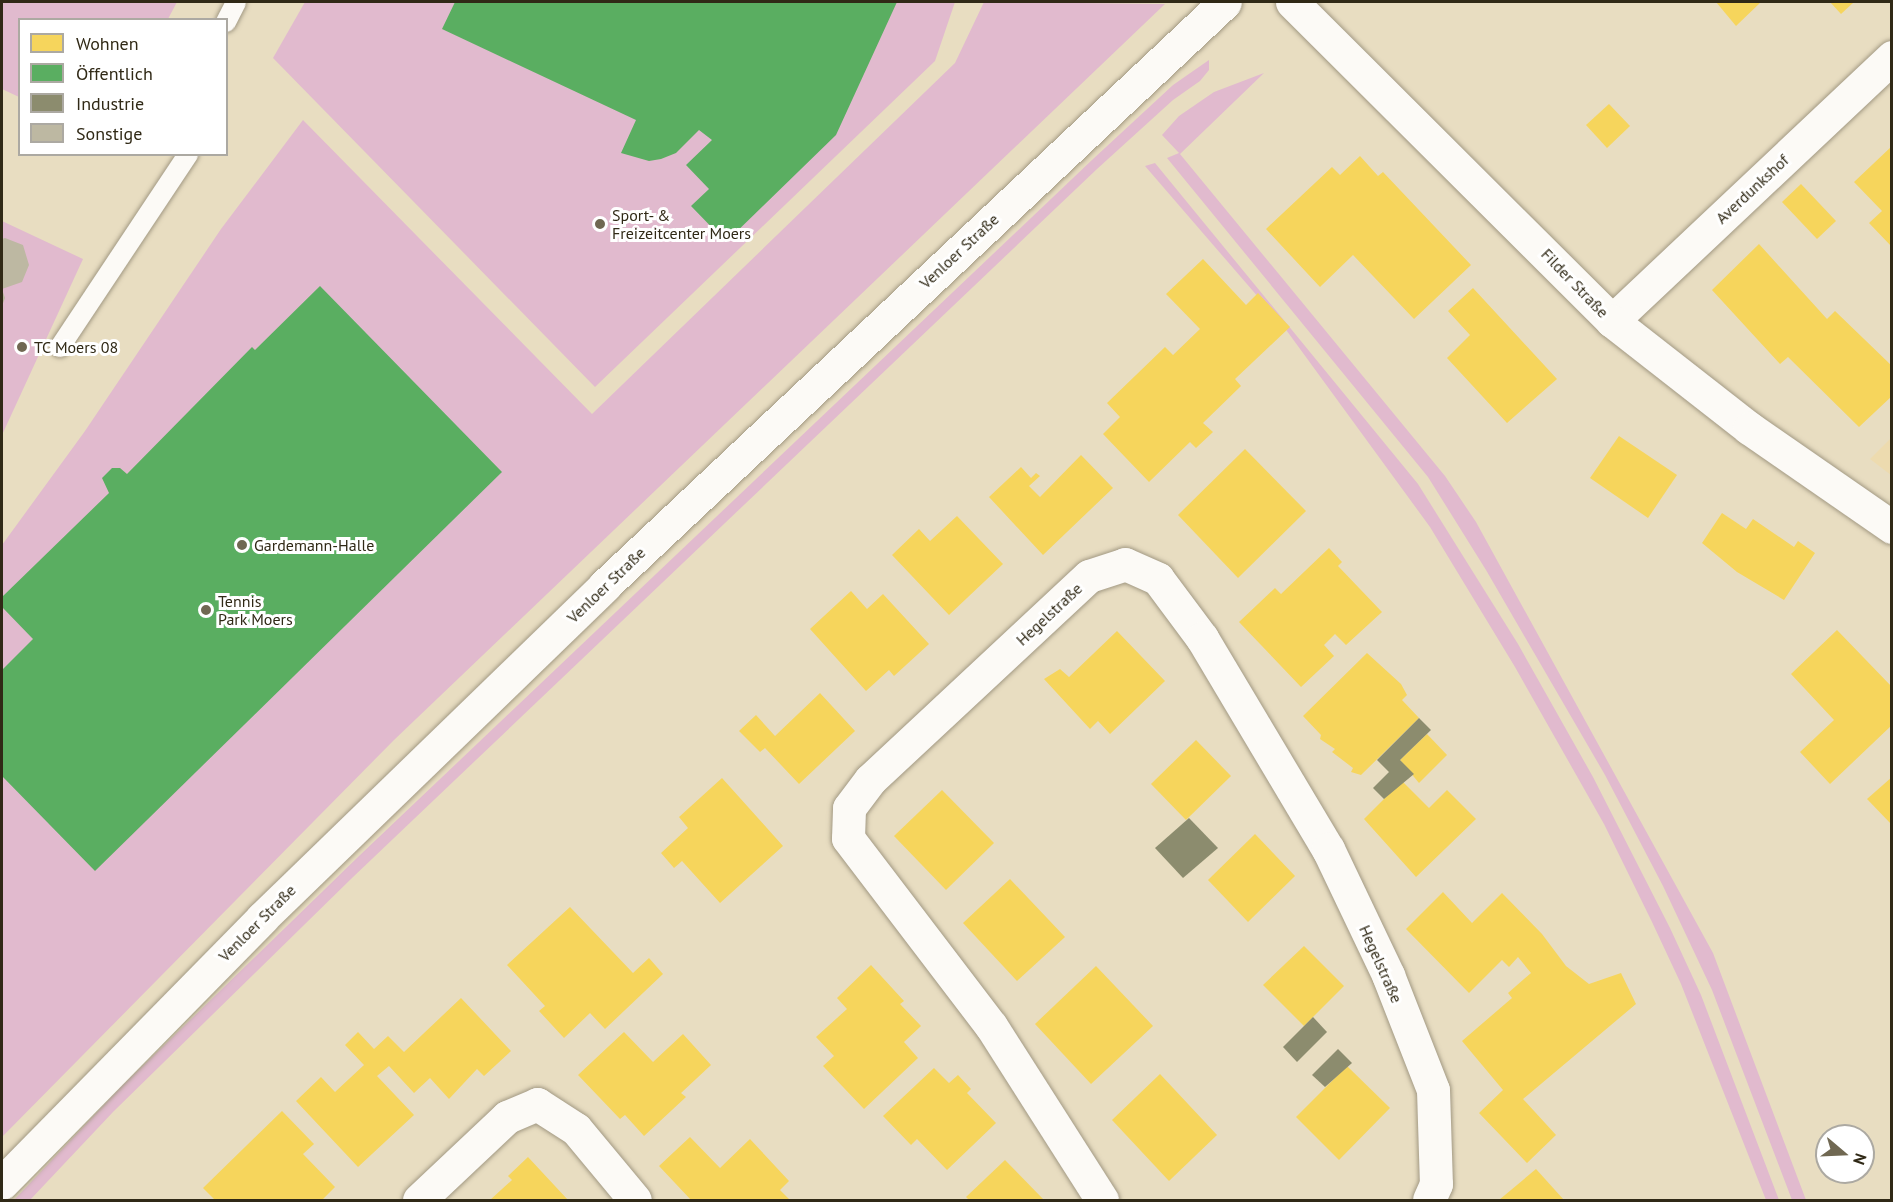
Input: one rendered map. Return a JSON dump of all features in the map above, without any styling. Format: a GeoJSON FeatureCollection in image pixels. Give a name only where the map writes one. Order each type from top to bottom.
{"type":"FeatureCollection","features":[{"type":"Feature","properties":{"kind":"street","name":"Venloer Straße"},"geometry":{"type":"LineString","coordinates":[[2,1183],[262,918],[579,611],[1225,2]]}},
{"type":"Feature","properties":{"kind":"street","name":"Filder Straße"},"geometry":{"type":"LineString","coordinates":[[1292,2],[1612,321],[1749,429],[1892,527]]}},
{"type":"Feature","properties":{"kind":"street","name":"Averdunkshof"},"geometry":{"type":"LineString","coordinates":[[1612,321],[1892,57]]}},
{"type":"Feature","properties":{"kind":"street","name":"Hegelstraße"},"geometry":{"type":"LineString","coordinates":[[1102,1200],[992,1026],[848,838],[849,808],[870,780],[1089,576],[1125,564],[1158,579],[1203,638],[1328,849],[1388,975],[1433,1090],[1436,1184],[1429,1200]]}},
{"type":"Feature","properties":{"kind":"street"},"geometry":{"type":"LineString","coordinates":[[419,1200],[507,1117],[537,1104],[576,1129],[635,1200]]}},
{"type":"Feature","properties":{"kind":"lane"},"geometry":{"type":"LineString","coordinates":[[228,18],[236,2]]}},
{"type":"Feature","properties":{"kind":"lane"},"geometry":{"type":"LineString","coordinates":[[60,347],[187,156]]}},
{"type":"Feature","properties":{"kind":"shaded area"},"geometry":{"type":"Polygon","coordinates":[[[2,2],[177,2],[169,18],[18,18],[18,97],[2,89],[2,2]]]}},
{"type":"Feature","properties":{"kind":"shaded area","name":"Sport- & Freizeitcenter Moers"},"geometry":{"type":"Polygon","coordinates":[[[305,2],[955,2],[935,61],[595,387],[273,58],[305,2]]]}},
{"type":"Feature","properties":{"kind":"shaded area","name":"Tennis Park Moers"},"geometry":{"type":"Polygon","coordinates":[[[984,2],[1165,4],[394,740],[2,1137],[2,545],[85,431],[221,229],[303,120],[592,414],[955,63],[984,2]]]}},
{"type":"Feature","properties":{"kind":"shaded area"},"geometry":{"type":"Polygon","coordinates":[[[1209,60],[1209,70],[1200,81],[1173,100],[1097,169],[352,878],[113,1112],[30,1200],[14,1200],[120,1088],[359,856],[1092,160],[1173,85],[1209,60]]]}},
{"type":"Feature","properties":{"kind":"shaded area"},"geometry":{"type":"Polygon","coordinates":[[[1264,73],[1180,154],[1445,476],[1476,522],[1713,953],[1806,1200],[1792,1200],[1712,990],[1663,886],[1605,775],[1486,570],[1428,477],[1167,158],[1179,153],[1162,135],[1179,116],[1214,92],[1264,73]]]}},
{"type":"Feature","properties":{"kind":"shaded area"},"geometry":{"type":"Polygon","coordinates":[[[1155,163],[1418,484],[1518,644],[1593,777],[1670,928],[1701,995],[1779,1200],[1766,1200],[1681,984],[1652,922],[1604,824],[1515,667],[1430,527],[1284,327],[1145,166],[1155,163]]]}},
{"type":"Feature","properties":{"kind":"shaded area","name":"TC Moers 08"},"geometry":{"type":"Polygon","coordinates":[[[2,221],[83,259],[2,435],[2,221]]]}},
{"type":"Feature","properties":{"kind":"shaded area"},"geometry":{"type":"Polygon","coordinates":[[[1891,438],[1891,475],[1870,459],[1891,438]]]}},
{"type":"Feature","properties":{"kind":"building: Wohnen"},"geometry":{"type":"Polygon","coordinates":[[[1716,2],[1761,2],[1736,26],[1716,2]]]}},
{"type":"Feature","properties":{"kind":"building: Wohnen"},"geometry":{"type":"Polygon","coordinates":[[[1830,2],[1854,2],[1841,14],[1830,2]]]}},
{"type":"Feature","properties":{"kind":"building: Wohnen"},"geometry":{"type":"Polygon","coordinates":[[[1609,104],[1630,126],[1607,148],[1586,125],[1609,104]]]}},
{"type":"Feature","properties":{"kind":"building: Wohnen"},"geometry":{"type":"Polygon","coordinates":[[[1892,146],[1892,247],[1869,223],[1882,211],[1854,182],[1892,146]]]}},
{"type":"Feature","properties":{"kind":"building: Wohnen"},"geometry":{"type":"Polygon","coordinates":[[[1360,156],[1378,176],[1383,172],[1471,265],[1414,319],[1353,255],[1320,287],[1266,229],[1332,167],[1340,175],[1360,156]]]}},
{"type":"Feature","properties":{"kind":"building: Wohnen"},"geometry":{"type":"Polygon","coordinates":[[[1801,184],[1836,221],[1817,239],[1782,202],[1801,184]]]}},
{"type":"Feature","properties":{"kind":"building: Wohnen"},"geometry":{"type":"Polygon","coordinates":[[[1759,244],[1827,319],[1835,311],[1892,366],[1892,396],[1859,427],[1788,357],[1780,364],[1712,290],[1759,244]]]}},
{"type":"Feature","properties":{"kind":"building: Wohnen"},"geometry":{"type":"Polygon","coordinates":[[[1203,259],[1246,305],[1258,293],[1290,327],[1235,379],[1241,386],[1203,423],[1213,432],[1196,448],[1190,442],[1149,482],[1103,434],[1120,417],[1107,403],[1165,347],[1173,355],[1200,329],[1166,294],[1203,259]]]}},
{"type":"Feature","properties":{"kind":"building: Wohnen"},"geometry":{"type":"Polygon","coordinates":[[[1473,288],[1557,379],[1507,423],[1447,358],[1470,335],[1448,311],[1473,288]]]}},
{"type":"Feature","properties":{"kind":"building: Wohnen"},"geometry":{"type":"Polygon","coordinates":[[[1619,436],[1677,475],[1648,518],[1590,478],[1619,436]]]}},
{"type":"Feature","properties":{"kind":"building: Wohnen"},"geometry":{"type":"Polygon","coordinates":[[[1245,449],[1306,511],[1238,578],[1178,515],[1245,449]]]}},
{"type":"Feature","properties":{"kind":"building: Wohnen"},"geometry":{"type":"Polygon","coordinates":[[[1081,455],[1113,488],[1043,555],[989,497],[1021,467],[1031,478],[1036,473],[1040,476],[1029,486],[1040,497],[1081,455]]]}},
{"type":"Feature","properties":{"kind":"building: Wohnen"},"geometry":{"type":"Polygon","coordinates":[[[1722,513],[1746,529],[1753,519],[1794,547],[1798,541],[1815,553],[1784,600],[1737,572],[1702,543],[1722,513]]]}},
{"type":"Feature","properties":{"kind":"building: Wohnen"},"geometry":{"type":"Polygon","coordinates":[[[957,516],[1003,564],[949,615],[892,555],[919,529],[930,541],[957,516]]]}},
{"type":"Feature","properties":{"kind":"building: Wohnen"},"geometry":{"type":"Polygon","coordinates":[[[1329,548],[1342,562],[1338,566],[1382,612],[1346,645],[1335,634],[1324,645],[1334,656],[1301,687],[1239,622],[1275,588],[1281,594],[1329,548]]]}},
{"type":"Feature","properties":{"kind":"building: Wohnen"},"geometry":{"type":"Polygon","coordinates":[[[851,591],[867,609],[883,594],[929,644],[894,676],[889,670],[866,691],[810,629],[851,591]]]}},
{"type":"Feature","properties":{"kind":"building: Wohnen"},"geometry":{"type":"Polygon","coordinates":[[[1837,630],[1892,687],[1892,725],[1830,784],[1800,752],[1834,720],[1791,674],[1837,630]]]}},
{"type":"Feature","properties":{"kind":"building: Wohnen"},"geometry":{"type":"Polygon","coordinates":[[[1117,631],[1165,681],[1110,734],[1098,721],[1090,729],[1044,679],[1060,669],[1069,677],[1117,631]]]}},
{"type":"Feature","properties":{"kind":"building: Wohnen"},"geometry":{"type":"Polygon","coordinates":[[[1367,653],[1401,684],[1407,695],[1402,700],[1419,718],[1361,775],[1351,772],[1353,768],[1332,752],[1335,749],[1320,739],[1321,735],[1303,716],[1367,653]]]}},
{"type":"Feature","properties":{"kind":"building: Wohnen"},"geometry":{"type":"Polygon","coordinates":[[[820,693],[855,731],[799,784],[765,748],[760,752],[739,731],[756,715],[775,736],[820,693]]]}},
{"type":"Feature","properties":{"kind":"building: Wohnen"},"geometry":{"type":"Polygon","coordinates":[[[1427,734],[1447,755],[1419,783],[1400,760],[1427,734]]]}},
{"type":"Feature","properties":{"kind":"building: Wohnen"},"geometry":{"type":"Polygon","coordinates":[[[1196,740],[1231,776],[1186,820],[1151,784],[1196,740]]]}},
{"type":"Feature","properties":{"kind":"building: Wohnen"},"geometry":{"type":"Polygon","coordinates":[[[1892,777],[1892,825],[1867,799],[1892,777]]]}},
{"type":"Feature","properties":{"kind":"building: Wohnen"},"geometry":{"type":"Polygon","coordinates":[[[722,778],[783,846],[720,903],[682,861],[674,868],[661,853],[688,828],[679,817],[722,778]]]}},
{"type":"Feature","properties":{"kind":"building: Wohnen"},"geometry":{"type":"Polygon","coordinates":[[[1402,781],[1429,808],[1447,790],[1476,819],[1416,877],[1364,819],[1402,781]]]}},
{"type":"Feature","properties":{"kind":"building: Wohnen"},"geometry":{"type":"Polygon","coordinates":[[[942,790],[994,843],[946,890],[894,836],[942,790]]]}},
{"type":"Feature","properties":{"kind":"building: Wohnen"},"geometry":{"type":"Polygon","coordinates":[[[1255,834],[1295,876],[1248,922],[1208,880],[1255,834]]]}},
{"type":"Feature","properties":{"kind":"building: Wohnen"},"geometry":{"type":"Polygon","coordinates":[[[1010,879],[1065,937],[1017,981],[963,923],[1010,879]]]}},
{"type":"Feature","properties":{"kind":"building: Wohnen"},"geometry":{"type":"Polygon","coordinates":[[[1443,892],[1472,923],[1502,893],[1542,934],[1566,966],[1589,984],[1621,973],[1636,1004],[1523,1099],[1556,1135],[1527,1163],[1479,1113],[1503,1090],[1462,1041],[1512,998],[1508,993],[1531,973],[1518,957],[1509,967],[1502,960],[1469,993],[1406,929],[1443,892]]]}},
{"type":"Feature","properties":{"kind":"building: Wohnen"},"geometry":{"type":"Polygon","coordinates":[[[570,907],[633,973],[649,958],[663,974],[605,1029],[590,1013],[564,1038],[539,1011],[545,1006],[507,965],[570,907]]]}},
{"type":"Feature","properties":{"kind":"building: Wohnen"},"geometry":{"type":"Polygon","coordinates":[[[1304,946],[1344,986],[1304,1026],[1263,985],[1304,946]]]}},
{"type":"Feature","properties":{"kind":"building: Wohnen"},"geometry":{"type":"Polygon","coordinates":[[[871,965],[904,1001],[900,1004],[921,1026],[904,1042],[918,1058],[864,1109],[823,1066],[834,1056],[816,1037],[847,1009],[837,998],[871,965]]]}},
{"type":"Feature","properties":{"kind":"building: Wohnen"},"geometry":{"type":"Polygon","coordinates":[[[1096,966],[1153,1026],[1091,1084],[1035,1024],[1096,966]]]}},
{"type":"Feature","properties":{"kind":"building: Wohnen"},"geometry":{"type":"Polygon","coordinates":[[[461,998],[511,1051],[484,1076],[477,1069],[449,1099],[430,1078],[414,1093],[389,1066],[377,1076],[414,1115],[358,1167],[296,1101],[321,1077],[335,1092],[364,1065],[345,1045],[358,1032],[374,1049],[388,1036],[404,1052],[461,998]]]}},
{"type":"Feature","properties":{"kind":"building: Wohnen"},"geometry":{"type":"Polygon","coordinates":[[[624,1032],[653,1062],[683,1034],[711,1065],[681,1093],[686,1097],[644,1136],[625,1115],[620,1119],[578,1075],[624,1032]]]}},
{"type":"Feature","properties":{"kind":"building: Wohnen"},"geometry":{"type":"Polygon","coordinates":[[[1347,1066],[1390,1108],[1339,1160],[1296,1117],[1347,1066]]]}},
{"type":"Feature","properties":{"kind":"building: Wohnen"},"geometry":{"type":"Polygon","coordinates":[[[934,1068],[949,1083],[958,1075],[971,1089],[967,1093],[996,1123],[947,1170],[917,1139],[911,1145],[883,1116],[934,1068]]]}},
{"type":"Feature","properties":{"kind":"building: Wohnen"},"geometry":{"type":"Polygon","coordinates":[[[1160,1074],[1217,1135],[1169,1181],[1112,1120],[1160,1074]]]}},
{"type":"Feature","properties":{"kind":"building: Wohnen"},"geometry":{"type":"Polygon","coordinates":[[[282,1111],[314,1144],[303,1154],[335,1187],[322,1200],[215,1200],[203,1188],[282,1111]]]}},
{"type":"Feature","properties":{"kind":"building: Wohnen"},"geometry":{"type":"Polygon","coordinates":[[[690,1137],[720,1168],[750,1139],[789,1181],[780,1190],[790,1200],[691,1200],[659,1166],[690,1137]]]}},
{"type":"Feature","properties":{"kind":"building: Wohnen"},"geometry":{"type":"Polygon","coordinates":[[[528,1157],[568,1200],[490,1200],[512,1180],[508,1176],[528,1157]]]}},
{"type":"Feature","properties":{"kind":"building: Wohnen"},"geometry":{"type":"Polygon","coordinates":[[[1005,1160],[1044,1200],[969,1200],[966,1197],[1005,1160]]]}},
{"type":"Feature","properties":{"kind":"building: Wohnen"},"geometry":{"type":"Polygon","coordinates":[[[1536,1169],[1564,1200],[1499,1200],[1536,1169]]]}},
{"type":"Feature","properties":{"kind":"building: Öffentlich"},"geometry":{"type":"Polygon","coordinates":[[[455,2],[897,2],[836,135],[726,242],[691,206],[709,189],[686,165],[712,140],[699,130],[676,153],[649,161],[621,153],[636,120],[442,29],[455,2]]]}},
{"type":"Feature","properties":{"kind":"building: Öffentlich","name":"Gardemann-Halle"},"geometry":{"type":"Polygon","coordinates":[[[320,286],[502,472],[95,871],[2,776],[2,670],[33,639],[2,607],[2,597],[109,493],[102,478],[112,468],[120,468],[127,474],[252,347],[255,350],[320,286]]]}},
{"type":"Feature","properties":{"kind":"building: Industrie"},"geometry":{"type":"Polygon","coordinates":[[[1419,718],[1431,730],[1400,760],[1414,774],[1384,799],[1373,788],[1389,772],[1377,760],[1419,718]]]}},
{"type":"Feature","properties":{"kind":"building: Industrie"},"geometry":{"type":"Polygon","coordinates":[[[1189,818],[1218,848],[1183,878],[1155,848],[1189,818]]]}},
{"type":"Feature","properties":{"kind":"building: Industrie"},"geometry":{"type":"Polygon","coordinates":[[[1313,1017],[1327,1032],[1297,1062],[1283,1047],[1313,1017]]]}},
{"type":"Feature","properties":{"kind":"building: Industrie"},"geometry":{"type":"Polygon","coordinates":[[[1338,1049],[1352,1063],[1325,1087],[1312,1075],[1338,1049]]]}},
{"type":"Feature","properties":{"kind":"building: Sonstige"},"geometry":{"type":"Polygon","coordinates":[[[5,238],[23,245],[29,265],[22,282],[2,289],[2,239],[5,238]]]}},
{"type":"Feature","properties":{"kind":"building: Sonstige"},"geometry":{"type":"Polygon","coordinates":[[[2,289],[5,298],[2,306],[2,289]]]}},
{"type":"Feature","properties":{"kind":"place","name":"Sport- & Freizeitcenter Moers"},"geometry":{"type":"Point","coordinates":[600,224]}},
{"type":"Feature","properties":{"kind":"place","name":"TC Moers 08"},"geometry":{"type":"Point","coordinates":[22,347]}},
{"type":"Feature","properties":{"kind":"place","name":"Gardemann-Halle"},"geometry":{"type":"Point","coordinates":[242,545]}},
{"type":"Feature","properties":{"kind":"place","name":"Tennis Park Moers"},"geometry":{"type":"Point","coordinates":[206,610]}}]}
